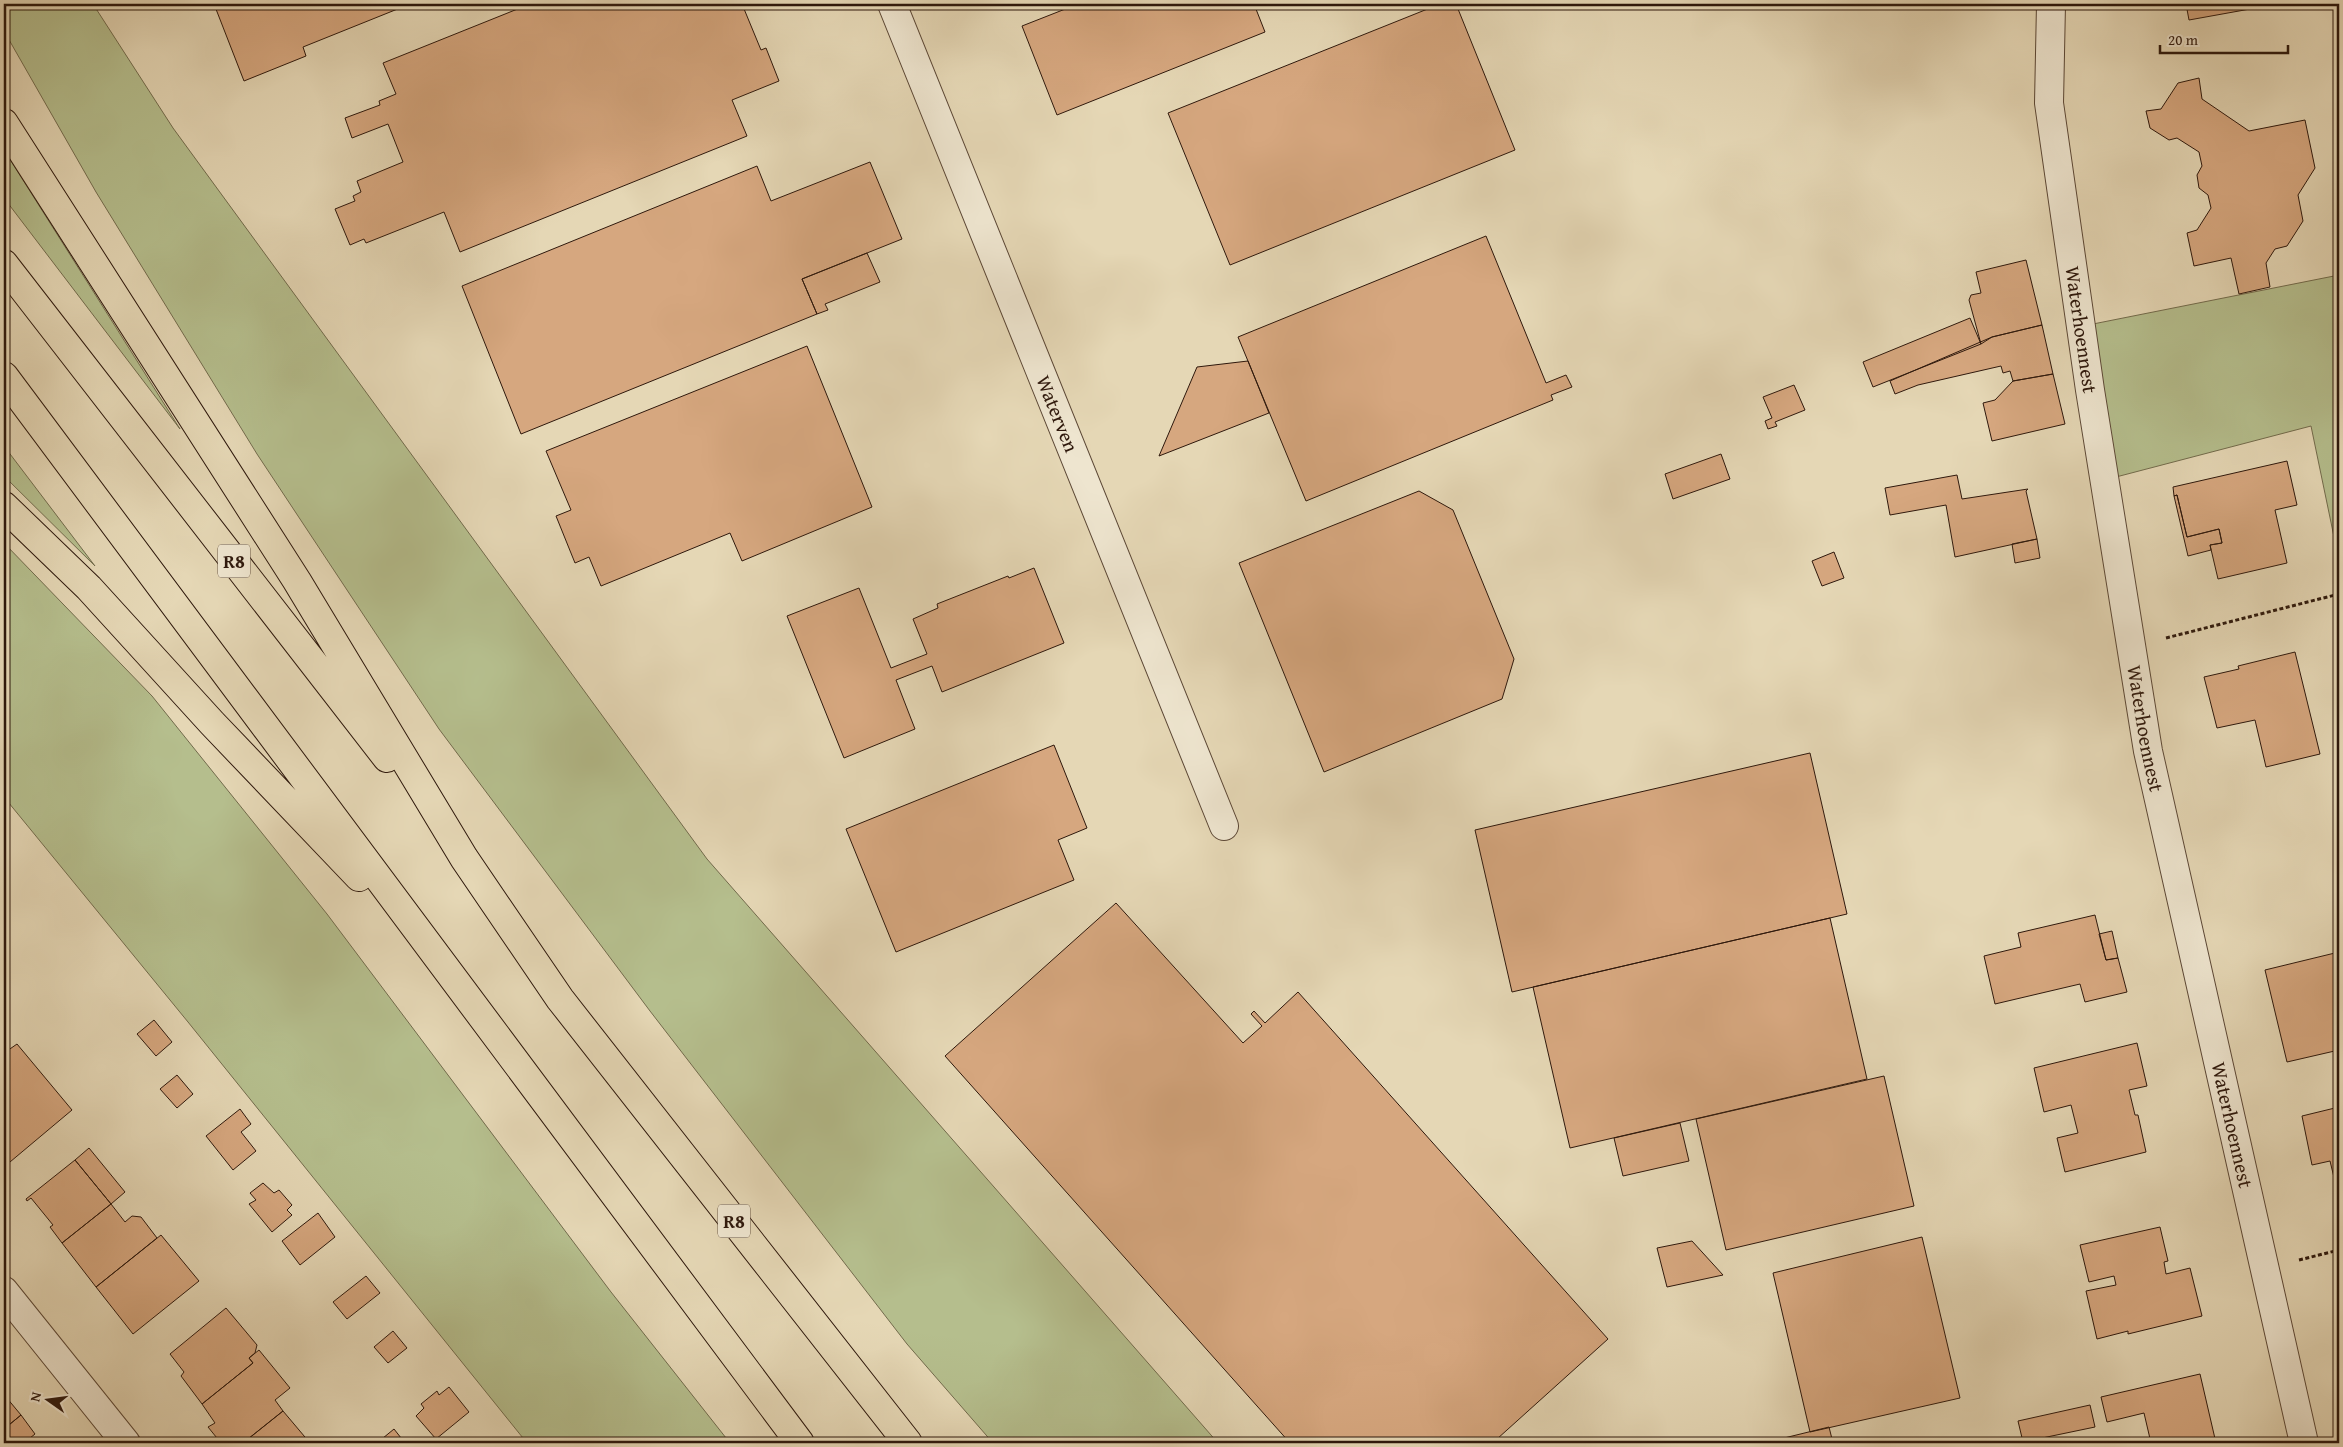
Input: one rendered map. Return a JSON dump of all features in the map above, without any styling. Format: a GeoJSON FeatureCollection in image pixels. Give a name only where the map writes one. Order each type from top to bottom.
{"type":"FeatureCollection","features":[{"type":"Feature","properties":{"kind":"highway"},"geometry":{"type":"LineString","coordinates":[[4,123],[297,581],[464,858]]}},
{"type":"Feature","properties":{"kind":"highway","name":"R8"},"geometry":{"type":"LineString","coordinates":[[4,264],[464,858],[560,999],[908,1443]]}},
{"type":"Feature","properties":{"kind":"highway"},"geometry":{"type":"LineString","coordinates":[[4,376],[800,1443]]}},
{"type":"Feature","properties":{"kind":"highway"},"geometry":{"type":"LineString","coordinates":[[4,506],[90,588],[212,723],[444,966]]}},
{"type":"Feature","properties":{"kind":"street","name":"Waterven"},"geometry":{"type":"LineString","coordinates":[[892,4],[1224,826]]}},
{"type":"Feature","properties":{"kind":"street","name":"Waterhoennest"},"geometry":{"type":"LineString","coordinates":[[2051,4],[2049,103],[2090,390],[2152,769],[2304,1443]]}},
{"type":"Feature","properties":{"kind":"street"},"geometry":{"type":"LineString","coordinates":[[4,1291],[126,1443]]}},
{"type":"Feature","properties":{"kind":"path"},"geometry":{"type":"LineString","coordinates":[[2132,647],[2339,594]]}},
{"type":"Feature","properties":{"kind":"green space"},"geometry":{"type":"Polygon","coordinates":[[[4,4],[93,4],[173,128],[707,859],[1218,1443],[993,1443],[907,1344],[650,1011],[439,729],[257,454],[96,192],[4,31],[4,4]]]}},
{"type":"Feature","properties":{"kind":"green space"},"geometry":{"type":"Polygon","coordinates":[[[4,150],[180,429],[4,198],[4,150]]]}},
{"type":"Feature","properties":{"kind":"green space"},"geometry":{"type":"Polygon","coordinates":[[[2339,275],[2339,561],[2311,426],[2116,477],[2093,324],[2339,275]]]}},
{"type":"Feature","properties":{"kind":"green space"},"geometry":{"type":"Polygon","coordinates":[[[4,446],[95,566],[4,476],[4,446]]]}},
{"type":"Feature","properties":{"kind":"green space"},"geometry":{"type":"Polygon","coordinates":[[[4,543],[152,696],[327,914],[611,1292],[730,1443],[527,1443],[4,797],[4,543]]]}},
{"type":"Feature","properties":{"kind":"building"},"geometry":{"type":"Polygon","coordinates":[[[214,4],[410,4],[303,47],[306,56],[244,81],[214,4]]]}},
{"type":"Feature","properties":{"kind":"building"},"geometry":{"type":"Polygon","coordinates":[[[530,4],[742,4],[761,50],[766,48],[779,81],[732,100],[747,136],[460,252],[444,212],[366,243],[364,239],[350,245],[335,209],[355,201],[353,196],[361,192],[357,181],[403,162],[388,124],[352,138],[345,118],[380,105],[379,101],[396,94],[383,63],[530,4]]]}},
{"type":"Feature","properties":{"kind":"building"},"geometry":{"type":"Polygon","coordinates":[[[1078,4],[1254,4],[1265,32],[1057,115],[1022,26],[1078,4]]]}},
{"type":"Feature","properties":{"kind":"building"},"geometry":{"type":"Polygon","coordinates":[[[1440,4],[1456,4],[1515,150],[1230,265],[1168,113],[1440,4]]]}},
{"type":"Feature","properties":{"kind":"building"},"geometry":{"type":"Polygon","coordinates":[[[2186,4],[2249,4],[2250,9],[2189,20],[2186,4]]]}},
{"type":"Feature","properties":{"kind":"building"},"geometry":{"type":"Polygon","coordinates":[[[2199,78],[2202,99],[2249,131],[2305,120],[2315,168],[2298,195],[2303,221],[2287,246],[2275,249],[2266,263],[2270,287],[2239,294],[2231,258],[2194,266],[2187,233],[2197,230],[2211,208],[2208,195],[2199,188],[2197,175],[2202,166],[2199,152],[2177,138],[2169,140],[2150,128],[2146,111],[2161,109],[2178,83],[2199,78]]]}},
{"type":"Feature","properties":{"kind":"building"},"geometry":{"type":"Polygon","coordinates":[[[870,162],[902,239],[802,279],[817,314],[521,434],[462,286],[757,166],[771,201],[870,162]]]}},
{"type":"Feature","properties":{"kind":"building"},"geometry":{"type":"Polygon","coordinates":[[[1486,236],[1546,383],[1566,375],[1572,387],[1551,395],[1553,400],[1306,501],[1238,337],[1486,236]]]}},
{"type":"Feature","properties":{"kind":"building"},"geometry":{"type":"Polygon","coordinates":[[[867,253],[880,282],[825,304],[828,310],[817,314],[802,279],[867,253]]]}},
{"type":"Feature","properties":{"kind":"building"},"geometry":{"type":"Polygon","coordinates":[[[2026,260],[2042,325],[1992,337],[1981,344],[1969,300],[1971,295],[1981,293],[1976,272],[2026,260]]]}},
{"type":"Feature","properties":{"kind":"building"},"geometry":{"type":"Polygon","coordinates":[[[1970,318],[1981,344],[1873,387],[1863,362],[1970,318]]]}},
{"type":"Feature","properties":{"kind":"building"},"geometry":{"type":"Polygon","coordinates":[[[2042,325],[2053,374],[2013,381],[2010,371],[2003,373],[2001,366],[1918,385],[1895,394],[1890,381],[1992,337],[2042,325]]]}},
{"type":"Feature","properties":{"kind":"building"},"geometry":{"type":"Polygon","coordinates":[[[807,346],[872,507],[742,561],[730,533],[601,586],[589,557],[575,563],[556,516],[571,510],[546,451],[807,346]]]}},
{"type":"Feature","properties":{"kind":"building"},"geometry":{"type":"Polygon","coordinates":[[[1248,361],[1269,413],[1159,456],[1197,367],[1248,361]]]}},
{"type":"Feature","properties":{"kind":"building"},"geometry":{"type":"Polygon","coordinates":[[[2053,374],[2065,424],[1992,441],[1983,403],[1995,400],[2013,381],[2053,374]]]}},
{"type":"Feature","properties":{"kind":"building"},"geometry":{"type":"Polygon","coordinates":[[[1794,385],[1805,410],[1775,422],[1777,426],[1768,429],[1765,421],[1772,418],[1763,397],[1794,385]]]}},
{"type":"Feature","properties":{"kind":"building"},"geometry":{"type":"Polygon","coordinates":[[[1721,454],[1730,479],[1673,499],[1665,474],[1721,454]]]}},
{"type":"Feature","properties":{"kind":"building"},"geometry":{"type":"Polygon","coordinates":[[[2287,461],[2297,505],[2275,510],[2287,563],[2218,579],[2210,545],[2222,543],[2219,529],[2187,537],[2177,495],[2174,496],[2173,487],[2287,461]]]}},
{"type":"Feature","properties":{"kind":"building"},"geometry":{"type":"Polygon","coordinates":[[[1957,475],[1962,499],[2028,489],[2026,491],[2037,539],[1955,557],[1946,505],[1890,515],[1885,488],[1957,475]]]}},
{"type":"Feature","properties":{"kind":"building"},"geometry":{"type":"Polygon","coordinates":[[[1419,491],[1453,510],[1514,659],[1502,699],[1324,772],[1239,563],[1419,491]]]}},
{"type":"Feature","properties":{"kind":"building"},"geometry":{"type":"Polygon","coordinates":[[[2177,495],[2187,537],[2219,529],[2222,543],[2210,545],[2211,550],[2188,556],[2174,496],[2177,495]]]}},
{"type":"Feature","properties":{"kind":"building"},"geometry":{"type":"Polygon","coordinates":[[[2037,539],[2040,558],[2015,563],[2012,544],[2037,539]]]}},
{"type":"Feature","properties":{"kind":"building"},"geometry":{"type":"Polygon","coordinates":[[[1834,552],[1844,578],[1822,586],[1812,561],[1834,552]]]}},
{"type":"Feature","properties":{"kind":"building"},"geometry":{"type":"Polygon","coordinates":[[[1034,568],[1064,643],[942,692],[932,666],[896,680],[915,729],[844,758],[787,616],[859,588],[891,668],[927,654],[913,619],[938,608],[937,604],[1008,576],[1009,578],[1034,568]]]}},
{"type":"Feature","properties":{"kind":"building"},"geometry":{"type":"Polygon","coordinates":[[[2295,652],[2320,754],[2266,767],[2255,720],[2217,728],[2204,677],[2239,669],[2238,666],[2295,652]]]}},
{"type":"Feature","properties":{"kind":"building"},"geometry":{"type":"Polygon","coordinates":[[[1054,745],[1087,828],[1058,840],[1074,880],[896,952],[846,829],[1054,745]]]}},
{"type":"Feature","properties":{"kind":"building"},"geometry":{"type":"Polygon","coordinates":[[[1810,753],[1847,914],[1512,992],[1475,830],[1810,753]]]}},
{"type":"Feature","properties":{"kind":"building"},"geometry":{"type":"Polygon","coordinates":[[[1116,903],[1243,1043],[1262,1026],[1251,1014],[1254,1011],[1265,1023],[1298,992],[1608,1339],[1497,1439],[1501,1443],[1290,1443],[945,1056],[1116,903]]]}},
{"type":"Feature","properties":{"kind":"building"},"geometry":{"type":"Polygon","coordinates":[[[2095,915],[2106,960],[2118,958],[2127,992],[2085,1002],[2080,984],[1995,1004],[1984,956],[2021,947],[2018,933],[2095,915]]]}},
{"type":"Feature","properties":{"kind":"building"},"geometry":{"type":"Polygon","coordinates":[[[1830,918],[1867,1079],[1570,1148],[1533,987],[1830,918]]]}},
{"type":"Feature","properties":{"kind":"building"},"geometry":{"type":"Polygon","coordinates":[[[2112,931],[2118,958],[2106,960],[2099,934],[2112,931]]]}},
{"type":"Feature","properties":{"kind":"building"},"geometry":{"type":"Polygon","coordinates":[[[2339,952],[2339,1050],[2287,1062],[2265,970],[2339,952]]]}},
{"type":"Feature","properties":{"kind":"building"},"geometry":{"type":"Polygon","coordinates":[[[154,1020],[172,1042],[156,1056],[137,1034],[154,1020]]]}},
{"type":"Feature","properties":{"kind":"building"},"geometry":{"type":"Polygon","coordinates":[[[2137,1043],[2147,1086],[2129,1090],[2135,1115],[2138,1115],[2146,1152],[2065,1172],[2057,1138],[2078,1133],[2071,1105],[2044,1112],[2034,1068],[2137,1043]]]}},
{"type":"Feature","properties":{"kind":"building"},"geometry":{"type":"Polygon","coordinates":[[[17,1044],[72,1110],[4,1167],[4,1047],[7,1051],[17,1044]]]}},
{"type":"Feature","properties":{"kind":"building"},"geometry":{"type":"Polygon","coordinates":[[[177,1075],[193,1094],[177,1108],[160,1089],[177,1075]]]}},
{"type":"Feature","properties":{"kind":"building"},"geometry":{"type":"Polygon","coordinates":[[[1884,1076],[1914,1206],[1726,1250],[1696,1119],[1884,1076]]]}},
{"type":"Feature","properties":{"kind":"building"},"geometry":{"type":"Polygon","coordinates":[[[2339,1107],[2339,1198],[2330,1161],[2312,1165],[2302,1116],[2339,1107]]]}},
{"type":"Feature","properties":{"kind":"building"},"geometry":{"type":"Polygon","coordinates":[[[240,1109],[251,1124],[241,1132],[256,1151],[233,1170],[206,1136],[240,1109]]]}},
{"type":"Feature","properties":{"kind":"building"},"geometry":{"type":"Polygon","coordinates":[[[1680,1123],[1689,1161],[1623,1176],[1614,1138],[1680,1123]]]}},
{"type":"Feature","properties":{"kind":"building"},"geometry":{"type":"Polygon","coordinates":[[[89,1148],[125,1192],[111,1204],[75,1160],[89,1148]]]}},
{"type":"Feature","properties":{"kind":"building"},"geometry":{"type":"Polygon","coordinates":[[[75,1160],[111,1204],[62,1243],[50,1227],[53,1225],[31,1198],[27,1201],[26,1199],[75,1160]]]}},
{"type":"Feature","properties":{"kind":"building"},"geometry":{"type":"Polygon","coordinates":[[[263,1183],[274,1193],[279,1190],[292,1205],[287,1210],[292,1215],[272,1232],[249,1204],[256,1200],[250,1193],[263,1183]]]}},
{"type":"Feature","properties":{"kind":"building"},"geometry":{"type":"Polygon","coordinates":[[[111,1204],[125,1222],[132,1216],[141,1217],[157,1238],[96,1287],[62,1243],[111,1204]]]}},
{"type":"Feature","properties":{"kind":"building"},"geometry":{"type":"Polygon","coordinates":[[[318,1213],[335,1237],[300,1265],[282,1241],[318,1213]]]}},
{"type":"Feature","properties":{"kind":"building"},"geometry":{"type":"Polygon","coordinates":[[[2160,1227],[2168,1261],[2164,1262],[2166,1274],[2190,1268],[2202,1316],[2128,1334],[2128,1331],[2097,1339],[2086,1291],[2116,1285],[2114,1276],[2089,1282],[2080,1245],[2160,1227]]]}},
{"type":"Feature","properties":{"kind":"building"},"geometry":{"type":"Polygon","coordinates":[[[161,1235],[199,1281],[133,1334],[96,1287],[161,1235]]]}},
{"type":"Feature","properties":{"kind":"building"},"geometry":{"type":"Polygon","coordinates":[[[1922,1237],[1960,1398],[1810,1432],[1773,1273],[1922,1237]]]}},
{"type":"Feature","properties":{"kind":"building"},"geometry":{"type":"Polygon","coordinates":[[[1692,1241],[1723,1275],[1667,1287],[1657,1248],[1692,1241]]]}},
{"type":"Feature","properties":{"kind":"building"},"geometry":{"type":"Polygon","coordinates":[[[366,1276],[380,1293],[347,1319],[333,1302],[366,1276]]]}},
{"type":"Feature","properties":{"kind":"building"},"geometry":{"type":"Polygon","coordinates":[[[226,1308],[257,1345],[255,1353],[249,1358],[253,1363],[202,1404],[181,1376],[184,1372],[170,1354],[226,1308]]]}},
{"type":"Feature","properties":{"kind":"building"},"geometry":{"type":"Polygon","coordinates":[[[393,1331],[407,1348],[388,1363],[374,1347],[393,1331]]]}},
{"type":"Feature","properties":{"kind":"building"},"geometry":{"type":"Polygon","coordinates":[[[259,1350],[290,1388],[275,1400],[283,1411],[243,1443],[221,1443],[208,1427],[215,1423],[202,1404],[253,1363],[249,1358],[259,1350]]]}},
{"type":"Feature","properties":{"kind":"building"},"geometry":{"type":"Polygon","coordinates":[[[2200,1374],[2216,1443],[2151,1443],[2144,1413],[2107,1422],[2101,1397],[2200,1374]]]}},
{"type":"Feature","properties":{"kind":"building"},"geometry":{"type":"Polygon","coordinates":[[[449,1387],[469,1412],[436,1439],[416,1416],[424,1408],[421,1404],[437,1391],[439,1395],[449,1387]]]}},
{"type":"Feature","properties":{"kind":"building"},"geometry":{"type":"Polygon","coordinates":[[[6,1397],[21,1415],[4,1429],[4,1398],[6,1397]]]}},
{"type":"Feature","properties":{"kind":"building"},"geometry":{"type":"Polygon","coordinates":[[[2090,1405],[2095,1427],[2023,1442],[2018,1421],[2090,1405]]]}},
{"type":"Feature","properties":{"kind":"building"},"geometry":{"type":"Polygon","coordinates":[[[283,1411],[310,1443],[243,1443],[283,1411]]]}},
{"type":"Feature","properties":{"kind":"building"},"geometry":{"type":"Polygon","coordinates":[[[21,1415],[35,1434],[30,1438],[33,1443],[4,1443],[4,1429],[21,1415]]]}},
{"type":"Feature","properties":{"kind":"building"},"geometry":{"type":"Polygon","coordinates":[[[1829,1427],[1833,1443],[1777,1443],[1776,1440],[1829,1427]]]}},
{"type":"Feature","properties":{"kind":"building"},"geometry":{"type":"Polygon","coordinates":[[[394,1429],[405,1443],[377,1443],[394,1429]]]}}]}
